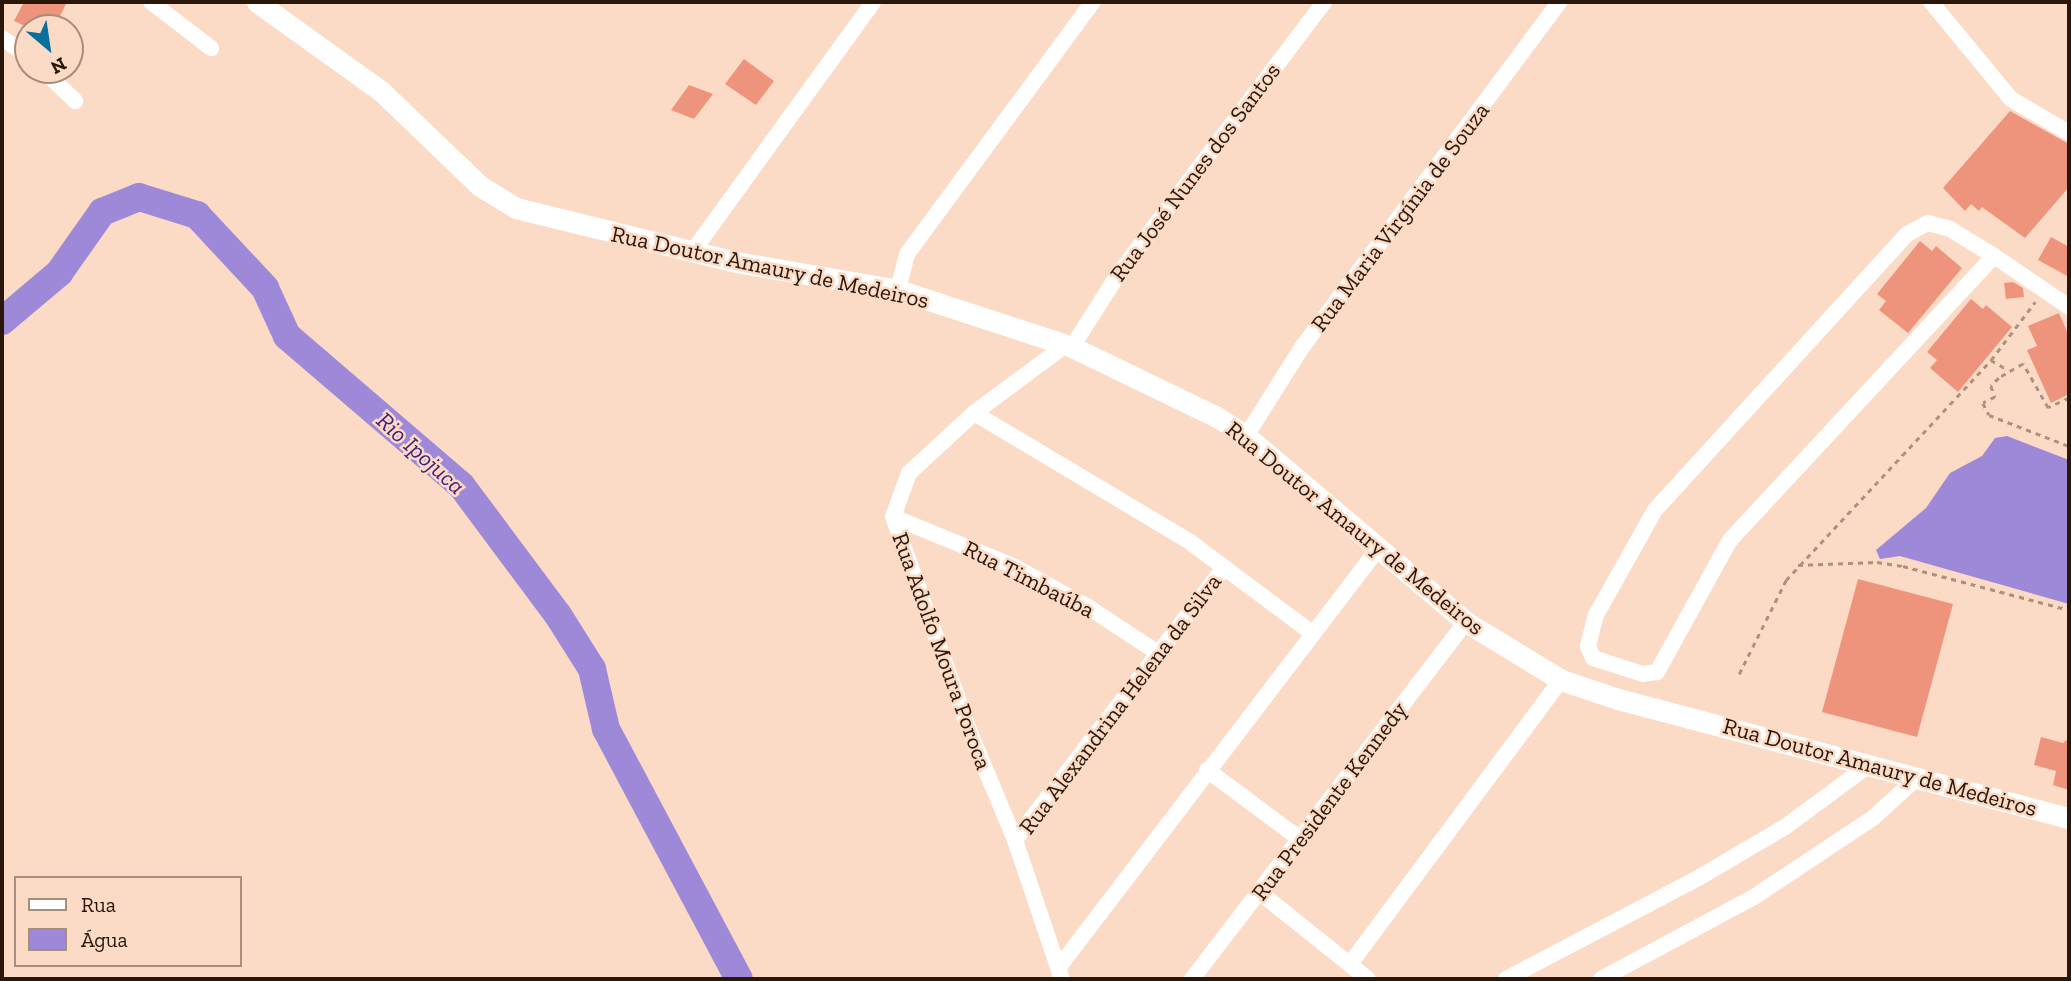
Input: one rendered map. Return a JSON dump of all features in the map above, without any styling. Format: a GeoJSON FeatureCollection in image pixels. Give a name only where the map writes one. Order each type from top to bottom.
{"type":"FeatureCollection","features":[{"type":"Feature","properties":{"kind":"street"},"geometry":{"type":"LineString","coordinates":[[151,2],[211,48]]}},
{"type":"Feature","properties":{"kind":"street","name":"Rua Doutor Amaury de Medeiros"},"geometry":{"type":"LineString","coordinates":[[257,2],[381,90],[496,198],[552,219],[693,251],[898,290],[1069,346],[1246,436],[1377,550],[1466,622],[1560,680],[1618,699],[1919,776],[2069,818]]}},
{"type":"Feature","properties":{"kind":"street"},"geometry":{"type":"LineString","coordinates":[[693,251],[873,2]]}},
{"type":"Feature","properties":{"kind":"street"},"geometry":{"type":"LineString","coordinates":[[898,290],[907,254],[1093,2]]}},
{"type":"Feature","properties":{"kind":"street","name":"Rua José Nunes dos Santos"},"geometry":{"type":"LineString","coordinates":[[1069,346],[1117,276],[1324,2]]}},
{"type":"Feature","properties":{"kind":"street","name":"Rua Maria Virgínia de Souza"},"geometry":{"type":"LineString","coordinates":[[1246,436],[1303,346],[1559,2]]}},
{"type":"Feature","properties":{"kind":"street"},"geometry":{"type":"LineString","coordinates":[[1931,2],[2011,99],[2069,133]]}},
{"type":"Feature","properties":{"kind":"street"},"geometry":{"type":"LineString","coordinates":[[57,84],[75,101]]}},
{"type":"Feature","properties":{"kind":"street"},"geometry":{"type":"LineString","coordinates":[[1994,256],[1730,540],[1657,672],[1643,674],[1593,658],[1588,646],[1612,583],[1655,510],[1899,242],[1928,223],[1938,225],[1994,256],[2069,307]]}},
{"type":"Feature","properties":{"kind":"street","name":"Rua Adolfo Moura Poroca"},"geometry":{"type":"LineString","coordinates":[[1060,973],[1015,840],[969,730],[893,517],[909,474],[974,413],[1069,346]]}},
{"type":"Feature","properties":{"kind":"street"},"geometry":{"type":"LineString","coordinates":[[974,413],[1113,493],[1224,568],[1312,633]]}},
{"type":"Feature","properties":{"kind":"street","name":"Rua Timbaúba"},"geometry":{"type":"LineString","coordinates":[[893,517],[1013,566],[1158,653]]}},
{"type":"Feature","properties":{"kind":"street"},"geometry":{"type":"LineString","coordinates":[[1060,973],[1207,770],[1377,550]]}},
{"type":"Feature","properties":{"kind":"street","name":"Rua Alexandrina Helena da Silva"},"geometry":{"type":"LineString","coordinates":[[1015,840],[1224,568]]}},
{"type":"Feature","properties":{"kind":"street","name":"Rua Presidente Kennedy"},"geometry":{"type":"LineString","coordinates":[[1192,979],[1466,622]]}},
{"type":"Feature","properties":{"kind":"street"},"geometry":{"type":"LineString","coordinates":[[1350,964],[1560,680]]}},
{"type":"Feature","properties":{"kind":"street"},"geometry":{"type":"LineString","coordinates":[[1506,979],[1700,877],[1785,827],[1870,764]]}},
{"type":"Feature","properties":{"kind":"street"},"geometry":{"type":"LineString","coordinates":[[1207,770],[1300,839]]}},
{"type":"Feature","properties":{"kind":"street"},"geometry":{"type":"LineString","coordinates":[[1601,979],[1628,973],[1754,897],[1873,818],[1919,776]]}},
{"type":"Feature","properties":{"kind":"street"},"geometry":{"type":"LineString","coordinates":[[1259,892],[1368,979]]}},
{"type":"Feature","properties":{"kind":"path"},"geometry":{"type":"LineString","coordinates":[[1739,674],[1798,565],[1991,360],[2044,290]]}},
{"type":"Feature","properties":{"kind":"path"},"geometry":{"type":"LineString","coordinates":[[1991,360],[2008,370]]}},
{"type":"Feature","properties":{"kind":"path"},"geometry":{"type":"LineString","coordinates":[[2069,398],[2048,408],[2023,364],[2008,370],[1991,386],[1995,397],[1983,403],[1989,415],[2069,446]]}},
{"type":"Feature","properties":{"kind":"path"},"geometry":{"type":"LineString","coordinates":[[1798,565],[1877,562],[1903,566],[2069,610]]}},
{"type":"Feature","properties":{"kind":"water"},"geometry":{"type":"Polygon","coordinates":[[[2007,436],[2069,460],[2069,604],[1900,556],[1880,559],[1876,550],[1926,508],[1950,473],[1982,456],[1995,438],[2007,436]]]}},
{"type":"Feature","properties":{"kind":"building"},"geometry":{"type":"Polygon","coordinates":[[[24,2],[67,2],[61,14],[18,14],[24,2]]]}},
{"type":"Feature","properties":{"kind":"building"},"geometry":{"type":"Polygon","coordinates":[[[744,59],[774,81],[756,105],[725,84],[744,59]]]}},
{"type":"Feature","properties":{"kind":"building"},"geometry":{"type":"Polygon","coordinates":[[[689,85],[713,94],[694,119],[671,110],[689,85]]]}},
{"type":"Feature","properties":{"kind":"building"},"geometry":{"type":"Polygon","coordinates":[[[2010,111],[2069,144],[2069,187],[2025,238],[1982,207],[1979,211],[1971,204],[1965,211],[1943,188],[2010,111]]]}},
{"type":"Feature","properties":{"kind":"building"},"geometry":{"type":"Polygon","coordinates":[[[2051,237],[2069,247],[2069,277],[2038,260],[2051,237]]]}},
{"type":"Feature","properties":{"kind":"building"},"geometry":{"type":"Polygon","coordinates":[[[1920,241],[1932,251],[1936,246],[1962,268],[1908,333],[1879,310],[1886,301],[1877,294],[1920,241]]]}},
{"type":"Feature","properties":{"kind":"building"},"geometry":{"type":"Polygon","coordinates":[[[2013,282],[2023,288],[2024,297],[2006,299],[2004,283],[2013,282]]]}},
{"type":"Feature","properties":{"kind":"building"},"geometry":{"type":"Polygon","coordinates":[[[1971,299],[1983,309],[1986,305],[2012,327],[1958,392],[1930,368],[1937,360],[1927,352],[1971,299]]]}},
{"type":"Feature","properties":{"kind":"building"},"geometry":{"type":"Polygon","coordinates":[[[2059,313],[2069,336],[2069,394],[2051,403],[2027,350],[2037,346],[2028,326],[2059,313]]]}},
{"type":"Feature","properties":{"kind":"building"},"geometry":{"type":"Polygon","coordinates":[[[1858,579],[1953,604],[1917,737],[1822,712],[1858,579]]]}},
{"type":"Feature","properties":{"kind":"building"},"geometry":{"type":"Polygon","coordinates":[[[2041,737],[2063,743],[2069,738],[2069,790],[2053,785],[2056,771],[2034,765],[2041,737]]]}},
{"type":"Feature","properties":{"kind":"waterway","name":"Rio Ipojuca"},"geometry":{"type":"LineString","coordinates":[[2,321],[59,273],[102,212],[139,197],[197,215],[265,288],[287,336],[461,485],[558,615],[592,669],[606,729],[739,979]]}}]}
